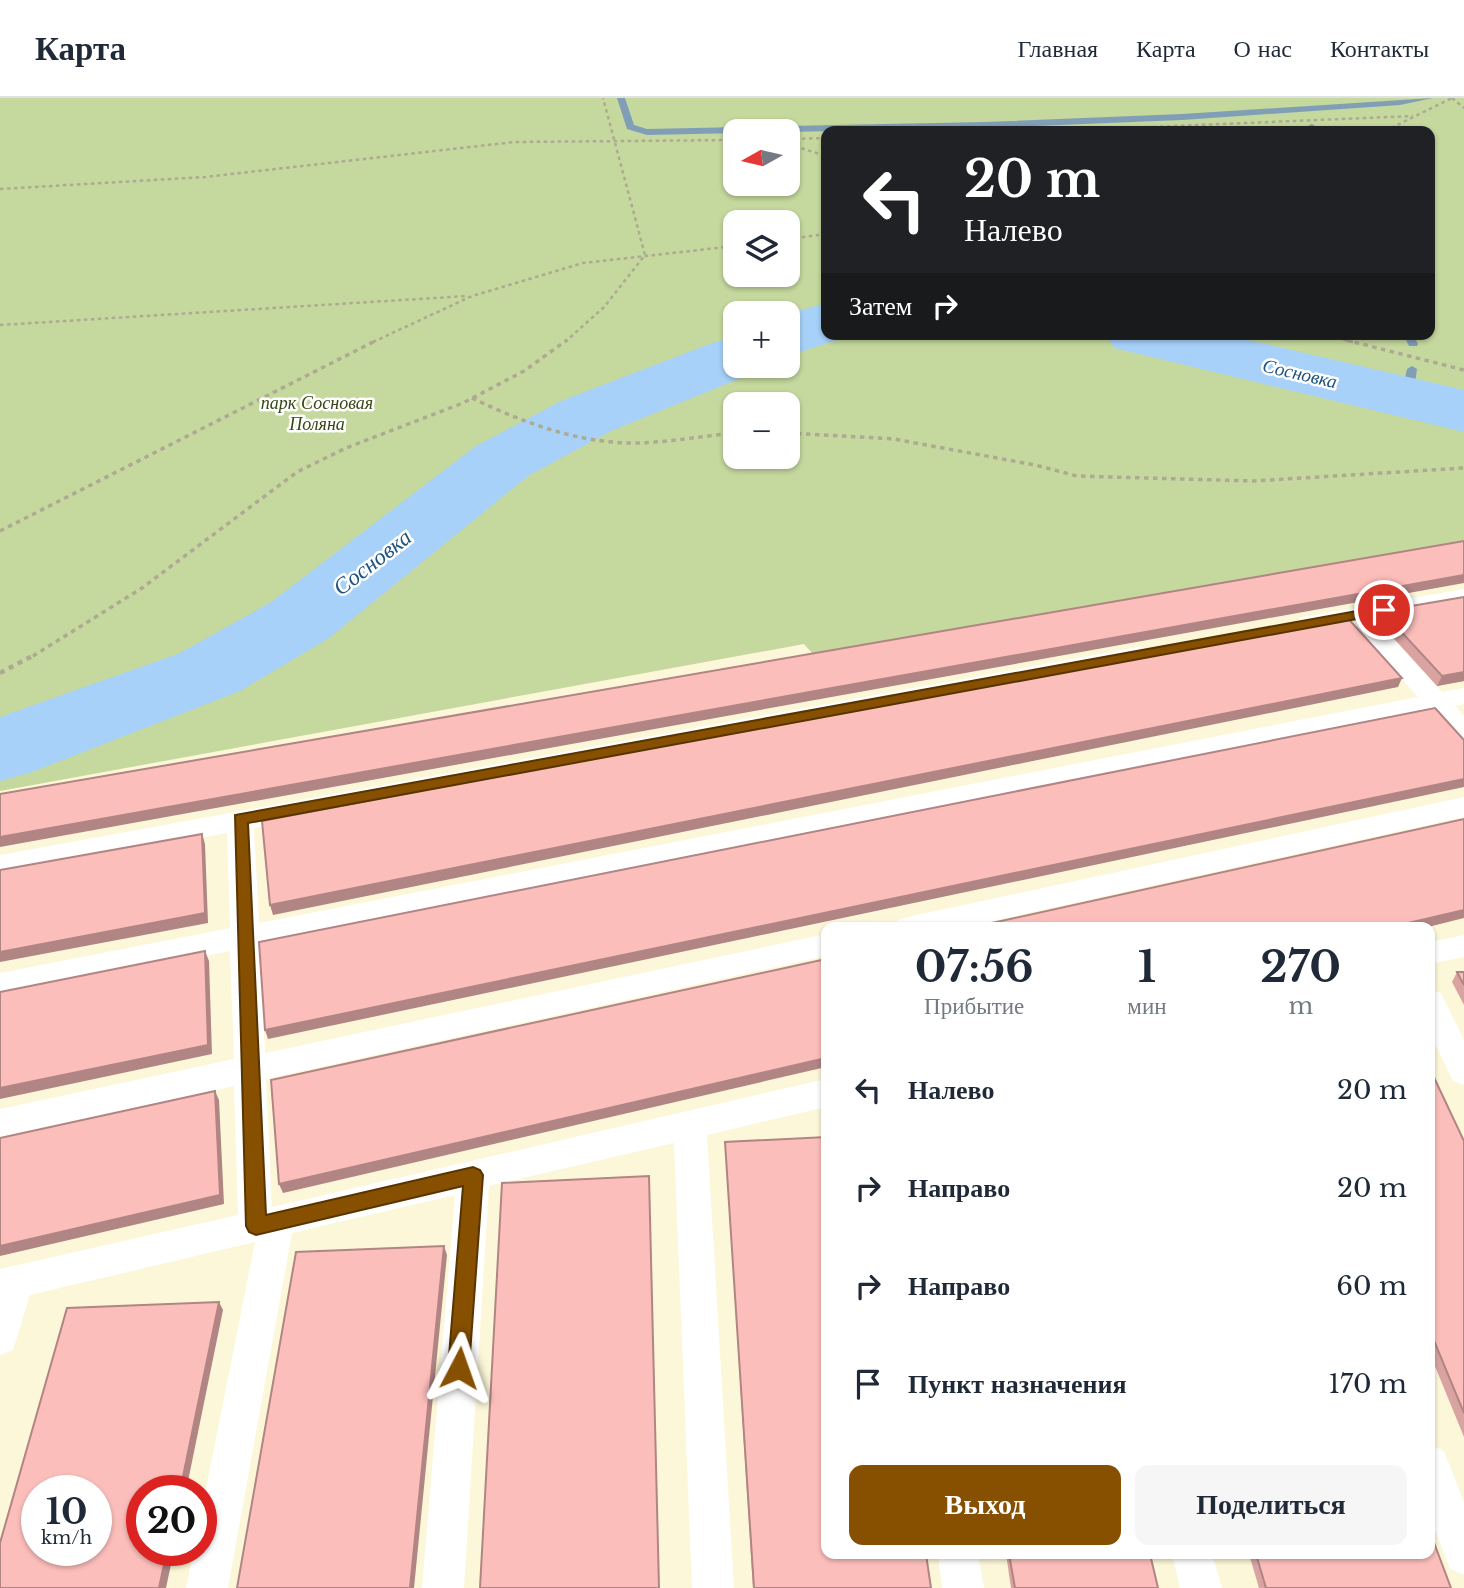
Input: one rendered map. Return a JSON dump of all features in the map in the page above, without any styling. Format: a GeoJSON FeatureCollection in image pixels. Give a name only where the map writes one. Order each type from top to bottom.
{"type":"FeatureCollection","features":[{"type":"Feature","properties":{"kind":"lane"},"geometry":{"type":"LineString","coordinates":[[1289,627],[1464,596]]}},
{"type":"Feature","properties":{"kind":"lane"},"geometry":{"type":"LineString","coordinates":[[1357,614],[1451,699],[1464,732]]}},
{"type":"Feature","properties":{"kind":"lane"},"geometry":{"type":"LineString","coordinates":[[0,865],[1167,649]]}},
{"type":"Feature","properties":{"kind":"lane"},"geometry":{"type":"LineString","coordinates":[[0,985],[245,939],[1451,699]]}},
{"type":"Feature","properties":{"kind":"lane"},"geometry":{"type":"LineString","coordinates":[[936,922],[1464,807]]}},
{"type":"Feature","properties":{"kind":"lane"},"geometry":{"type":"LineString","coordinates":[[207,1588],[266,1224],[250,1070],[240,819]]}},
{"type":"Feature","properties":{"kind":"lane"},"geometry":{"type":"LineString","coordinates":[[0,1123],[821,946]]}},
{"type":"Feature","properties":{"kind":"lane"},"geometry":{"type":"LineString","coordinates":[[1435,952],[1464,946]]}},
{"type":"Feature","properties":{"kind":"lane"},"geometry":{"type":"LineString","coordinates":[[1435,1012],[1464,1072]]}},
{"type":"Feature","properties":{"kind":"lane"},"geometry":{"type":"LineString","coordinates":[[0,1338],[8,1284],[821,1094]]}},
{"type":"Feature","properties":{"kind":"lane"},"geometry":{"type":"LineString","coordinates":[[690,1125],[713,1588]]}},
{"type":"Feature","properties":{"kind":"lane"},"geometry":{"type":"LineString","coordinates":[[443,1588],[473,1175]]}},
{"type":"Feature","properties":{"kind":"lane"},"geometry":{"type":"LineString","coordinates":[[1435,1478],[1464,1555]]}},
{"type":"Feature","properties":{"kind":"lane"},"geometry":{"type":"LineString","coordinates":[[959,1559],[963,1588]]}},
{"type":"Feature","properties":{"kind":"lane"},"geometry":{"type":"LineString","coordinates":[[1193,1559],[1201,1588]]}},
{"type":"Feature","properties":{"kind":"path"},"geometry":{"type":"LineString","coordinates":[[0,673],[67,639],[163,573],[260,495],[303,469],[472,398],[525,368],[609,305],[645,255],[603,98]]}},
{"type":"Feature","properties":{"kind":"path"},"geometry":{"type":"LineString","coordinates":[[1394,126],[1452,98],[1464,108]]}},
{"type":"Feature","properties":{"kind":"path"},"geometry":{"type":"LineString","coordinates":[[1174,126],[1413,116]]}},
{"type":"Feature","properties":{"kind":"path"},"geometry":{"type":"LineString","coordinates":[[800,141],[821,139]]}},
{"type":"Feature","properties":{"kind":"path"},"geometry":{"type":"LineString","coordinates":[[0,189],[216,176],[458,147],[616,140],[723,140]]}},
{"type":"Feature","properties":{"kind":"path"},"geometry":{"type":"LineString","coordinates":[[800,146],[821,154]]}},
{"type":"Feature","properties":{"kind":"path"},"geometry":{"type":"LineString","coordinates":[[800,237],[821,235]]}},
{"type":"Feature","properties":{"kind":"path"},"geometry":{"type":"LineString","coordinates":[[0,531],[361,347],[472,296],[583,263],[723,247]]}},
{"type":"Feature","properties":{"kind":"path"},"geometry":{"type":"LineString","coordinates":[[0,325],[472,296]]}},
{"type":"Feature","properties":{"kind":"path"},"geometry":{"type":"LineString","coordinates":[[1346,340],[1464,370]]}},
{"type":"Feature","properties":{"kind":"path"},"geometry":{"type":"LineString","coordinates":[[472,398],[509,417],[540,424],[575,437],[627,443],[723,434]]}},
{"type":"Feature","properties":{"kind":"path"},"geometry":{"type":"LineString","coordinates":[[800,434],[894,439],[1090,477],[1253,481],[1464,468]]}},
{"type":"Feature","properties":{"kind":"green space","name":"парк Сосновая Поляна"},"geometry":{"type":"Polygon","coordinates":[[[0,98],[1464,98],[1464,550],[820,662],[804,644],[0,791],[0,98]]]}},
{"type":"Feature","properties":{"kind":"building"},"geometry":{"type":"Polygon","coordinates":[[[1464,541],[1464,575],[0,837],[0,794],[1464,541]]]}},
{"type":"Feature","properties":{"kind":"building"},"geometry":{"type":"Polygon","coordinates":[[[1464,597],[1464,672],[1442,676],[1382,611],[1464,597]]]}},
{"type":"Feature","properties":{"kind":"building"},"geometry":{"type":"Polygon","coordinates":[[[1345,615],[1402,678],[270,905],[262,821],[1345,615]]]}},
{"type":"Feature","properties":{"kind":"building"},"geometry":{"type":"Polygon","coordinates":[[[1435,708],[1464,740],[1464,779],[265,1030],[259,942],[1435,708]]]}},
{"type":"Feature","properties":{"kind":"building"},"geometry":{"type":"Polygon","coordinates":[[[1464,819],[1464,910],[1413,922],[996,922],[1464,819]]]}},
{"type":"Feature","properties":{"kind":"building"},"geometry":{"type":"Polygon","coordinates":[[[202,834],[205,913],[0,952],[0,870],[202,834]]]}},
{"type":"Feature","properties":{"kind":"building"},"geometry":{"type":"Polygon","coordinates":[[[205,951],[208,1045],[0,1088],[0,992],[205,951]]]}},
{"type":"Feature","properties":{"kind":"building"},"geometry":{"type":"Polygon","coordinates":[[[821,960],[821,1059],[279,1184],[271,1080],[821,960]]]}},
{"type":"Feature","properties":{"kind":"building"},"geometry":{"type":"Polygon","coordinates":[[[1457,972],[1464,972],[1464,985],[1457,972]]]}},
{"type":"Feature","properties":{"kind":"building"},"geometry":{"type":"Polygon","coordinates":[[[1435,1080],[1464,1141],[1464,1413],[1435,1343],[1435,1080]]]}},
{"type":"Feature","properties":{"kind":"building"},"geometry":{"type":"Polygon","coordinates":[[[215,1091],[220,1195],[0,1246],[0,1138],[215,1091]]]}},
{"type":"Feature","properties":{"kind":"building"},"geometry":{"type":"Polygon","coordinates":[[[821,1137],[821,1559],[927,1559],[931,1588],[754,1588],[725,1142],[821,1137]]]}},
{"type":"Feature","properties":{"kind":"building"},"geometry":{"type":"Polygon","coordinates":[[[649,1176],[659,1588],[480,1588],[502,1183],[649,1176]]]}},
{"type":"Feature","properties":{"kind":"building"},"geometry":{"type":"Polygon","coordinates":[[[444,1246],[410,1588],[237,1588],[296,1252],[444,1246]]]}},
{"type":"Feature","properties":{"kind":"building"},"geometry":{"type":"Polygon","coordinates":[[[219,1302],[183,1475],[126,1475],[126,1566],[164,1566],[159,1588],[0,1588],[0,1543],[67,1308],[219,1302]]]}},
{"type":"Feature","properties":{"kind":"building"},"geometry":{"type":"Polygon","coordinates":[[[1435,1545],[1451,1588],[1266,1588],[1257,1559],[1435,1559],[1435,1545]]]}},
{"type":"Feature","properties":{"kind":"building"},"geometry":{"type":"Polygon","coordinates":[[[1010,1559],[1151,1559],[1158,1588],[1015,1588],[1010,1559]]]}},
{"type":"Feature","properties":{"kind":"waterway"},"geometry":{"type":"LineString","coordinates":[[621,98],[630,127],[647,132],[821,128]]}},
{"type":"Feature","properties":{"kind":"waterway"},"geometry":{"type":"LineString","coordinates":[[936,126],[1182,117],[1400,103],[1429,98]]}},
{"type":"Feature","properties":{"kind":"waterway","name":"Сосновка"},"geometry":{"type":"LineString","coordinates":[[800,332],[821,324]]}},
{"type":"Feature","properties":{"kind":"waterway","name":"Сосновка"},"geometry":{"type":"LineString","coordinates":[[1162,340],[1464,411]]}},
{"type":"Feature","properties":{"kind":"waterway"},"geometry":{"type":"LineString","coordinates":[[1411,340],[1413,344]]}},
{"type":"Feature","properties":{"kind":"waterway","name":"Сосновка"},"geometry":{"type":"LineString","coordinates":[[0,750],[210,672],[300,620],[502,461],[586,416],[723,362]]}},
{"type":"Feature","properties":{"kind":"waterway"},"geometry":{"type":"LineString","coordinates":[[1407,397],[1412,369]]}},
{"type":"Feature","properties":{"kind":"route"},"geometry":{"type":"LineString","coordinates":[[459,1368],[473,1175],[256,1226],[240,819],[1384,610]]}}]}
